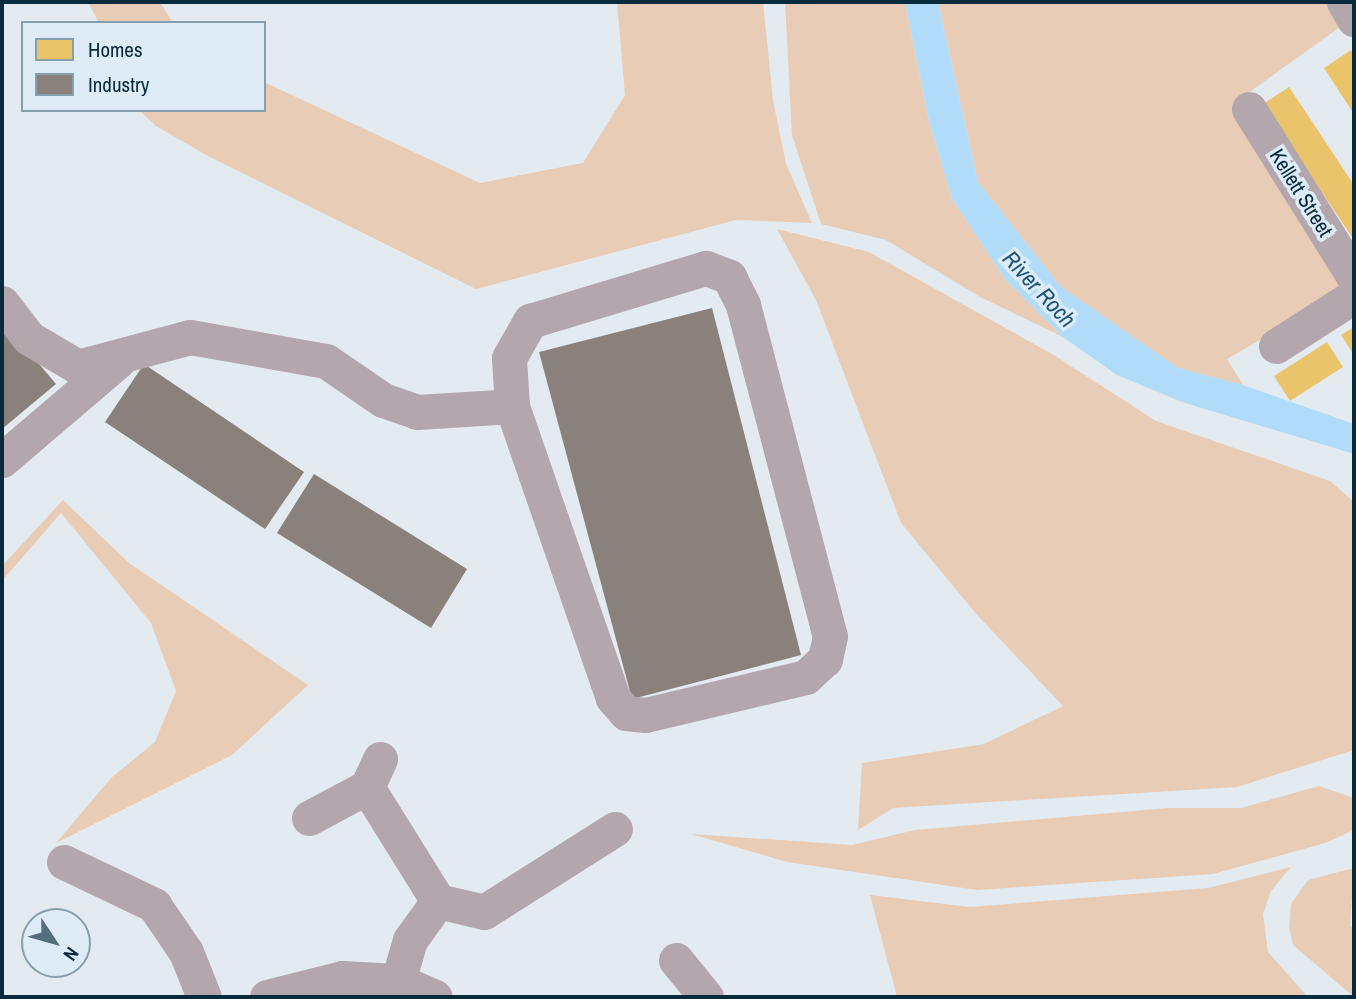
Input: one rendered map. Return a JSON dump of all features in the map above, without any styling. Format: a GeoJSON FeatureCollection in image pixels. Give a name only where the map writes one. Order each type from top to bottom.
{"type":"FeatureCollection","features":[{"type":"Feature","properties":{"kind":"street"},"geometry":{"type":"LineString","coordinates":[[1344,2],[1354,19]]}},
{"type":"Feature","properties":{"kind":"street","name":"Kellett Street"},"geometry":{"type":"LineString","coordinates":[[1249,109],[1354,277]]}},
{"type":"Feature","properties":{"kind":"street"},"geometry":{"type":"LineString","coordinates":[[706,268],[729,277],[743,305],[830,636],[825,659],[806,677],[645,715],[626,713],[613,698],[512,406],[509,358],[530,321],[706,268]]}},
{"type":"Feature","properties":{"kind":"street"},"geometry":{"type":"LineString","coordinates":[[1276,346],[1354,296]]}},
{"type":"Feature","properties":{"kind":"street"},"geometry":{"type":"LineString","coordinates":[[2,303],[29,338],[78,368],[190,337],[326,361],[383,400],[416,412],[512,406]]}},
{"type":"Feature","properties":{"kind":"street"},"geometry":{"type":"LineString","coordinates":[[2,460],[126,354]]}},
{"type":"Feature","properties":{"kind":"street"},"geometry":{"type":"LineString","coordinates":[[309,818],[374,773],[438,901],[484,912],[615,829]]}},
{"type":"Feature","properties":{"kind":"street"},"geometry":{"type":"LineString","coordinates":[[64,862],[153,905],[186,953],[204,997]]}},
{"type":"Feature","properties":{"kind":"street"},"geometry":{"type":"LineString","coordinates":[[398,981],[410,940],[438,901]]}},
{"type":"Feature","properties":{"kind":"street"},"geometry":{"type":"LineString","coordinates":[[676,960],[706,997]]}},
{"type":"Feature","properties":{"kind":"street"},"geometry":{"type":"LineString","coordinates":[[285,995],[342,978],[398,981],[435,997]]}},
{"type":"Feature","properties":{"kind":"shaded area"},"geometry":{"type":"Polygon","coordinates":[[[88,2],[160,2],[172,21],[98,21],[88,2]]]}},
{"type":"Feature","properties":{"kind":"shaded area"},"geometry":{"type":"Polygon","coordinates":[[[617,2],[763,2],[773,100],[786,164],[812,223],[736,220],[476,289],[208,156],[156,126],[141,112],[266,112],[266,83],[480,183],[583,163],[625,95],[617,2]]]}},
{"type":"Feature","properties":{"kind":"shaded area"},"geometry":{"type":"Polygon","coordinates":[[[785,2],[905,2],[929,121],[952,199],[1005,279],[1063,337],[980,297],[886,240],[821,224],[792,135],[785,2]]]}},
{"type":"Feature","properties":{"kind":"shaded area"},"geometry":{"type":"Polygon","coordinates":[[[938,2],[1348,2],[1354,17],[1237,101],[1348,289],[1227,359],[1243,385],[1178,368],[1111,323],[1060,286],[978,182],[938,2]]]}},
{"type":"Feature","properties":{"kind":"shaded area"},"geometry":{"type":"Polygon","coordinates":[[[777,229],[869,252],[1052,354],[1156,421],[1330,481],[1354,502],[1354,750],[1237,787],[893,808],[858,830],[862,763],[984,744],[1063,706],[978,616],[901,523],[816,300],[777,229]]]}},
{"type":"Feature","properties":{"kind":"shaded area"},"geometry":{"type":"Polygon","coordinates":[[[63,500],[129,563],[308,685],[232,755],[56,843],[111,778],[155,742],[176,691],[151,623],[61,513],[2,581],[2,566],[63,500]]]}},
{"type":"Feature","properties":{"kind":"shaded area"},"geometry":{"type":"Polygon","coordinates":[[[1319,786],[1354,798],[1354,830],[1325,843],[1213,874],[977,890],[787,862],[691,834],[852,845],[915,830],[1168,808],[1241,808],[1319,786]]]}},
{"type":"Feature","properties":{"kind":"shaded area"},"geometry":{"type":"Polygon","coordinates":[[[1291,867],[1271,891],[1263,914],[1268,952],[1308,997],[897,997],[870,895],[970,907],[1208,888],[1291,867]]]}},
{"type":"Feature","properties":{"kind":"shaded area"},"geometry":{"type":"Polygon","coordinates":[[[1354,868],[1350,926],[1354,930],[1354,997],[1293,945],[1289,927],[1291,904],[1308,880],[1354,868]]]}},
{"type":"Feature","properties":{"kind":"water","name":"River Roch"},"geometry":{"type":"Polygon","coordinates":[[[905,2],[938,2],[978,182],[1060,286],[1178,368],[1243,385],[1354,424],[1354,454],[1182,402],[1117,375],[1063,337],[1005,279],[952,199],[929,121],[905,2]]]}},
{"type":"Feature","properties":{"kind":"building: Homes"},"geometry":{"type":"Polygon","coordinates":[[[1351,50],[1354,55],[1354,114],[1324,68],[1351,50]]]}},
{"type":"Feature","properties":{"kind":"building: Homes"},"geometry":{"type":"Polygon","coordinates":[[[1289,87],[1354,185],[1354,240],[1263,104],[1289,87]]]}},
{"type":"Feature","properties":{"kind":"building: Homes"},"geometry":{"type":"Polygon","coordinates":[[[1354,327],[1354,355],[1341,335],[1354,327]]]}},
{"type":"Feature","properties":{"kind":"building: Homes"},"geometry":{"type":"Polygon","coordinates":[[[1327,342],[1343,367],[1290,401],[1274,376],[1327,342]]]}},
{"type":"Feature","properties":{"kind":"building: Industry"},"geometry":{"type":"Polygon","coordinates":[[[712,308],[801,655],[632,699],[539,352],[712,308]]]}},
{"type":"Feature","properties":{"kind":"building: Industry"},"geometry":{"type":"Polygon","coordinates":[[[2,320],[56,384],[2,429],[2,320]]]}},
{"type":"Feature","properties":{"kind":"building: Industry"},"geometry":{"type":"Polygon","coordinates":[[[144,364],[304,472],[265,529],[105,422],[144,364]]]}},
{"type":"Feature","properties":{"kind":"building: Industry"},"geometry":{"type":"Polygon","coordinates":[[[314,474],[467,569],[431,628],[277,533],[314,474]]]}}]}
